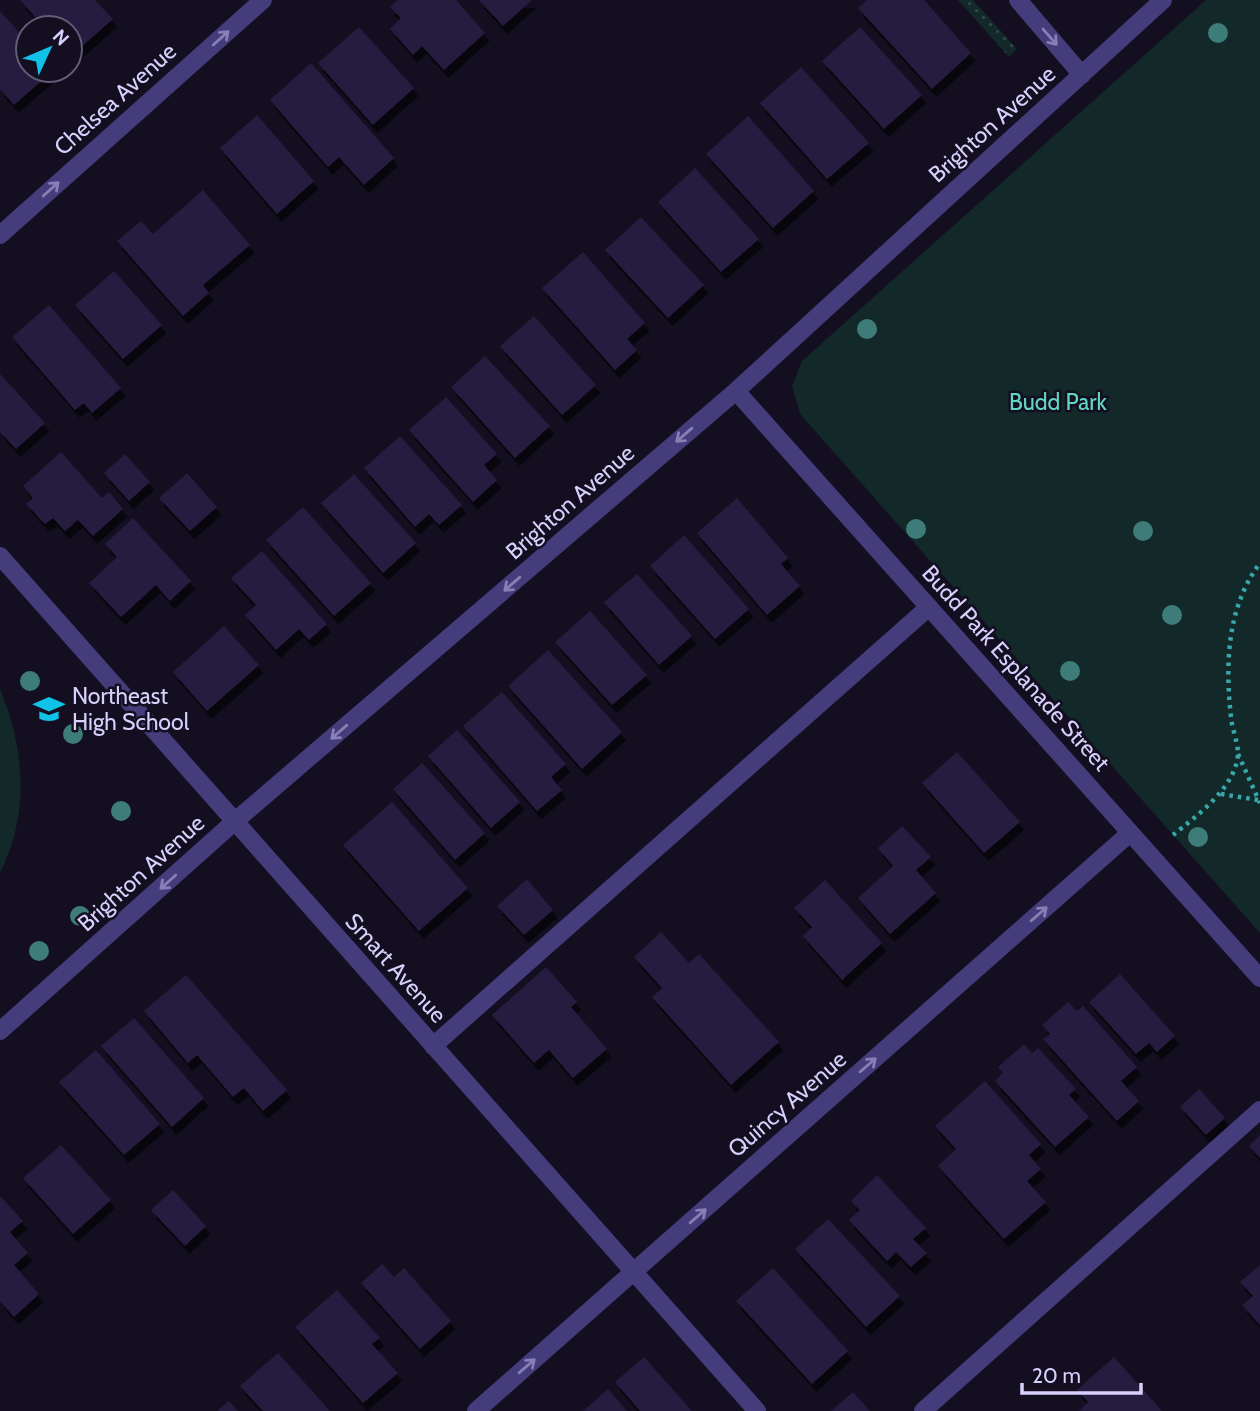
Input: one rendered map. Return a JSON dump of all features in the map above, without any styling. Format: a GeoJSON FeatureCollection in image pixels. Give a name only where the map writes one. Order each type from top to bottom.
{"type":"FeatureCollection","features":[{"type":"Feature","properties":{"kind":"street","name":"Chelsea Avenue"},"geometry":{"type":"LineString","coordinates":[[0,234],[263,0]]}},
{"type":"Feature","properties":{"kind":"street"},"geometry":{"type":"LineString","coordinates":[[1018,0],[1082,75]]}},
{"type":"Feature","properties":{"kind":"street","name":"Brighton Avenue"},"geometry":{"type":"LineString","coordinates":[[0,1031],[234,822],[736,391],[1163,0]]}},
{"type":"Feature","properties":{"kind":"street","name":"Budd Park Esplanade Street"},"geometry":{"type":"LineString","coordinates":[[736,391],[1260,978]]}},
{"type":"Feature","properties":{"kind":"street","name":"Smart Avenue"},"geometry":{"type":"LineString","coordinates":[[0,556],[757,1411]]}},
{"type":"Feature","properties":{"kind":"street"},"geometry":{"type":"LineString","coordinates":[[433,1046],[929,607]]}},
{"type":"Feature","properties":{"kind":"street","name":"Quincy Avenue"},"geometry":{"type":"LineString","coordinates":[[476,1411],[1130,833]]}},
{"type":"Feature","properties":{"kind":"street"},"geometry":{"type":"LineString","coordinates":[[923,1411],[1260,1110]]}},
{"type":"Feature","properties":{"kind":"path"},"geometry":{"type":"LineString","coordinates":[[1259,802],[1238,754],[1227,681],[1229,645],[1238,608],[1260,563]]}},
{"type":"Feature","properties":{"kind":"path"},"geometry":{"type":"LineString","coordinates":[[1173,835],[1221,794],[1238,754]]}},
{"type":"Feature","properties":{"kind":"path"},"geometry":{"type":"LineString","coordinates":[[1221,794],[1259,802]]}},
{"type":"Feature","properties":{"kind":"green space"},"geometry":{"type":"Polygon","coordinates":[[[958,0],[973,0],[1017,49],[1009,57],[958,0]]]}},
{"type":"Feature","properties":{"kind":"green space","name":"Budd Park"},"geometry":{"type":"Polygon","coordinates":[[[1206,0],[1260,0],[1260,933],[800,414],[792,386],[802,361],[1206,0]]]}},
{"type":"Feature","properties":{"kind":"green space"},"geometry":{"type":"Polygon","coordinates":[[[0,689],[15,735],[21,781],[16,828],[0,873],[0,689]]]}},
{"type":"Feature","properties":{"kind":"building"},"geometry":{"type":"Polygon","coordinates":[[[20,0],[95,0],[113,19],[84,45],[84,14],[32,14],[20,0]]]}},
{"type":"Feature","properties":{"kind":"building"},"geometry":{"type":"Polygon","coordinates":[[[398,0],[456,0],[485,33],[444,70],[422,46],[413,55],[390,29],[401,18],[390,7],[398,0]]]}},
{"type":"Feature","properties":{"kind":"building"},"geometry":{"type":"Polygon","coordinates":[[[479,0],[532,0],[503,26],[479,0]]]}},
{"type":"Feature","properties":{"kind":"building"},"geometry":{"type":"Polygon","coordinates":[[[867,0],[924,0],[971,53],[932,89],[858,8],[867,0]]]}},
{"type":"Feature","properties":{"kind":"building"},"geometry":{"type":"Polygon","coordinates":[[[0,11],[14,26],[14,84],[38,84],[14,105],[0,89],[0,11]]]}},
{"type":"Feature","properties":{"kind":"building"},"geometry":{"type":"Polygon","coordinates":[[[359,27],[414,88],[373,125],[318,63],[359,27]]]}},
{"type":"Feature","properties":{"kind":"building"},"geometry":{"type":"Polygon","coordinates":[[[860,27],[922,95],[884,129],[822,61],[860,27]]]}},
{"type":"Feature","properties":{"kind":"building"},"geometry":{"type":"Polygon","coordinates":[[[311,63],[394,158],[364,185],[339,157],[328,167],[270,100],[311,63]]]}},
{"type":"Feature","properties":{"kind":"building"},"geometry":{"type":"Polygon","coordinates":[[[801,67],[869,143],[827,179],[760,103],[801,67]]]}},
{"type":"Feature","properties":{"kind":"building"},"geometry":{"type":"Polygon","coordinates":[[[257,115],[314,181],[277,214],[220,148],[257,115]]]}},
{"type":"Feature","properties":{"kind":"building"},"geometry":{"type":"Polygon","coordinates":[[[748,116],[814,191],[773,228],[706,154],[748,116]]]}},
{"type":"Feature","properties":{"kind":"building"},"geometry":{"type":"Polygon","coordinates":[[[695,168],[759,239],[721,272],[658,202],[695,168]]]}},
{"type":"Feature","properties":{"kind":"building"},"geometry":{"type":"Polygon","coordinates":[[[203,190],[250,245],[203,285],[209,293],[183,316],[117,241],[141,221],[153,234],[203,190]]]}},
{"type":"Feature","properties":{"kind":"building"},"geometry":{"type":"Polygon","coordinates":[[[641,217],[704,285],[668,318],[605,250],[641,217]]]}},
{"type":"Feature","properties":{"kind":"building"},"geometry":{"type":"Polygon","coordinates":[[[583,252],[645,323],[627,339],[637,350],[615,370],[542,288],[583,252]]]}},
{"type":"Feature","properties":{"kind":"building"},"geometry":{"type":"Polygon","coordinates":[[[114,271],[162,325],[123,359],[75,305],[114,271]]]}},
{"type":"Feature","properties":{"kind":"building"},"geometry":{"type":"Polygon","coordinates":[[[49,305],[121,388],[92,413],[84,403],[75,410],[12,337],[49,305]]]}},
{"type":"Feature","properties":{"kind":"building"},"geometry":{"type":"Polygon","coordinates":[[[534,316],[596,385],[562,415],[500,346],[534,316]]]}},
{"type":"Feature","properties":{"kind":"building"},"geometry":{"type":"Polygon","coordinates":[[[485,356],[550,426],[515,458],[451,387],[485,356]]]}},
{"type":"Feature","properties":{"kind":"building"},"geometry":{"type":"Polygon","coordinates":[[[0,374],[45,423],[16,449],[0,432],[0,374]]]}},
{"type":"Feature","properties":{"kind":"building"},"geometry":{"type":"Polygon","coordinates":[[[446,397],[497,454],[484,465],[497,480],[473,502],[409,430],[446,397]]]}},
{"type":"Feature","properties":{"kind":"building"},"geometry":{"type":"Polygon","coordinates":[[[400,436],[462,505],[439,525],[429,514],[415,527],[364,468],[400,436]]]}},
{"type":"Feature","properties":{"kind":"building"},"geometry":{"type":"Polygon","coordinates":[[[61,452],[102,498],[109,492],[123,509],[93,536],[78,520],[65,531],[53,518],[45,524],[26,504],[33,498],[23,486],[61,452]]]}},
{"type":"Feature","properties":{"kind":"building"},"geometry":{"type":"Polygon","coordinates":[[[125,454],[150,482],[129,501],[104,473],[125,454]]]}},
{"type":"Feature","properties":{"kind":"building"},"geometry":{"type":"Polygon","coordinates":[[[187,473],[217,507],[190,531],[159,498],[187,473]]]}},
{"type":"Feature","properties":{"kind":"building"},"geometry":{"type":"Polygon","coordinates":[[[354,474],[416,543],[383,573],[321,503],[354,474]]]}},
{"type":"Feature","properties":{"kind":"building"},"geometry":{"type":"Polygon","coordinates":[[[737,498],[788,558],[781,564],[800,586],[767,615],[697,533],[737,498]]]}},
{"type":"Feature","properties":{"kind":"building"},"geometry":{"type":"Polygon","coordinates":[[[303,507],[371,583],[334,616],[266,540],[303,507]]]}},
{"type":"Feature","properties":{"kind":"building"},"geometry":{"type":"Polygon","coordinates":[[[133,518],[191,581],[170,601],[156,585],[121,617],[89,583],[117,557],[105,544],[133,518]]]}},
{"type":"Feature","properties":{"kind":"building"},"geometry":{"type":"Polygon","coordinates":[[[684,535],[749,609],[715,639],[650,566],[684,535]]]}},
{"type":"Feature","properties":{"kind":"building"},"geometry":{"type":"Polygon","coordinates":[[[262,551],[327,624],[309,640],[299,629],[276,650],[245,615],[256,605],[231,578],[262,551]]]}},
{"type":"Feature","properties":{"kind":"building"},"geometry":{"type":"Polygon","coordinates":[[[637,574],[692,636],[659,665],[604,602],[637,574]]]}},
{"type":"Feature","properties":{"kind":"building"},"geometry":{"type":"Polygon","coordinates":[[[590,611],[647,675],[612,705],[555,642],[590,611]]]}},
{"type":"Feature","properties":{"kind":"building"},"geometry":{"type":"Polygon","coordinates":[[[224,626],[259,665],[207,711],[173,672],[224,626]]]}},
{"type":"Feature","properties":{"kind":"building"},"geometry":{"type":"Polygon","coordinates":[[[548,650],[622,732],[582,769],[508,686],[548,650]]]}},
{"type":"Feature","properties":{"kind":"building"},"geometry":{"type":"Polygon","coordinates":[[[502,692],[566,764],[551,777],[562,790],[537,811],[463,726],[502,692]]]}},
{"type":"Feature","properties":{"kind":"building"},"geometry":{"type":"Polygon","coordinates":[[[457,730],[520,802],[491,828],[428,756],[457,730]]]}},
{"type":"Feature","properties":{"kind":"building"},"geometry":{"type":"Polygon","coordinates":[[[957,752],[1020,822],[984,853],[922,783],[957,752]]]}},
{"type":"Feature","properties":{"kind":"building"},"geometry":{"type":"Polygon","coordinates":[[[422,763],[485,833],[455,860],[393,789],[422,763]]]}},
{"type":"Feature","properties":{"kind":"building"},"geometry":{"type":"Polygon","coordinates":[[[392,802],[468,888],[419,931],[343,845],[392,802]]]}},
{"type":"Feature","properties":{"kind":"building"},"geometry":{"type":"Polygon","coordinates":[[[902,826],[931,857],[916,870],[936,893],[890,934],[858,898],[893,866],[878,848],[902,826]]]}},
{"type":"Feature","properties":{"kind":"building"},"geometry":{"type":"Polygon","coordinates":[[[527,879],[553,910],[524,935],[497,906],[527,879]]]}},
{"type":"Feature","properties":{"kind":"building"},"geometry":{"type":"Polygon","coordinates":[[[825,880],[882,943],[842,980],[803,936],[812,927],[794,908],[825,880]]]}},
{"type":"Feature","properties":{"kind":"building"},"geometry":{"type":"Polygon","coordinates":[[[661,932],[689,963],[699,954],[779,1042],[731,1085],[652,997],[662,988],[634,957],[661,932]]]}},
{"type":"Feature","properties":{"kind":"building"},"geometry":{"type":"Polygon","coordinates":[[[546,967],[577,1002],[571,1007],[607,1049],[573,1078],[549,1050],[534,1063],[492,1015],[546,967]]]}},
{"type":"Feature","properties":{"kind":"building"},"geometry":{"type":"Polygon","coordinates":[[[1120,974],[1175,1036],[1157,1052],[1149,1043],[1136,1054],[1089,1002],[1120,974]]]}},
{"type":"Feature","properties":{"kind":"building"},"geometry":{"type":"Polygon","coordinates":[[[186,975],[287,1090],[263,1111],[244,1088],[233,1097],[197,1055],[188,1063],[144,1011],[186,975]]]}},
{"type":"Feature","properties":{"kind":"building"},"geometry":{"type":"Polygon","coordinates":[[[1068,1002],[1077,1011],[1083,1006],[1137,1067],[1121,1081],[1139,1101],[1117,1121],[1043,1039],[1050,1034],[1042,1025],[1068,1002]]]}},
{"type":"Feature","properties":{"kind":"building"},"geometry":{"type":"Polygon","coordinates":[[[134,1018],[204,1098],[172,1127],[101,1046],[134,1018]]]}},
{"type":"Feature","properties":{"kind":"building"},"geometry":{"type":"Polygon","coordinates":[[[1024,1044],[1032,1053],[1038,1048],[1076,1089],[1069,1095],[1089,1117],[1055,1147],[995,1081],[1003,1072],[998,1067],[1024,1044]]]}},
{"type":"Feature","properties":{"kind":"building"},"geometry":{"type":"Polygon","coordinates":[[[96,1050],[160,1124],[124,1155],[59,1082],[96,1050]]]}},
{"type":"Feature","properties":{"kind":"building"},"geometry":{"type":"Polygon","coordinates":[[[985,1081],[1041,1144],[1029,1155],[1041,1169],[1027,1181],[1046,1202],[1004,1239],[938,1166],[956,1149],[935,1126],[985,1081]]]}},
{"type":"Feature","properties":{"kind":"building"},"geometry":{"type":"Polygon","coordinates":[[[1199,1089],[1225,1118],[1206,1135],[1180,1107],[1199,1089]]]}},
{"type":"Feature","properties":{"kind":"building"},"geometry":{"type":"Polygon","coordinates":[[[1260,1135],[1260,1158],[1249,1146],[1260,1135]]]}},
{"type":"Feature","properties":{"kind":"building"},"geometry":{"type":"Polygon","coordinates":[[[61,1145],[111,1200],[73,1234],[23,1178],[61,1145]]]}},
{"type":"Feature","properties":{"kind":"building"},"geometry":{"type":"Polygon","coordinates":[[[877,1175],[926,1228],[913,1239],[927,1253],[911,1267],[896,1252],[887,1261],[849,1220],[860,1210],[851,1201],[877,1175]]]}},
{"type":"Feature","properties":{"kind":"building"},"geometry":{"type":"Polygon","coordinates":[[[173,1190],[206,1226],[185,1246],[151,1210],[173,1190]]]}},
{"type":"Feature","properties":{"kind":"building"},"geometry":{"type":"Polygon","coordinates":[[[0,1196],[23,1221],[10,1232],[28,1253],[14,1265],[39,1294],[14,1317],[0,1301],[0,1196]]]}},
{"type":"Feature","properties":{"kind":"building"},"geometry":{"type":"Polygon","coordinates":[[[828,1219],[900,1296],[866,1327],[795,1249],[828,1219]]]}},
{"type":"Feature","properties":{"kind":"building"},"geometry":{"type":"Polygon","coordinates":[[[382,1264],[394,1277],[404,1268],[451,1321],[420,1349],[361,1283],[382,1264]]]}},
{"type":"Feature","properties":{"kind":"building"},"geometry":{"type":"Polygon","coordinates":[[[1260,1265],[1260,1325],[1242,1305],[1253,1296],[1240,1282],[1260,1265]]]}},
{"type":"Feature","properties":{"kind":"building"},"geometry":{"type":"Polygon","coordinates":[[[773,1268],[848,1351],[812,1384],[736,1301],[773,1268]]]}},
{"type":"Feature","properties":{"kind":"building"},"geometry":{"type":"Polygon","coordinates":[[[337,1290],[380,1338],[372,1344],[398,1373],[363,1403],[295,1327],[337,1290]]]}},
{"type":"Feature","properties":{"kind":"building"},"geometry":{"type":"Polygon","coordinates":[[[278,1353],[330,1411],[263,1411],[240,1386],[278,1353]]]}},
{"type":"Feature","properties":{"kind":"building"},"geometry":{"type":"Polygon","coordinates":[[[644,1357],[692,1411],[640,1411],[615,1382],[644,1357]]]}},
{"type":"Feature","properties":{"kind":"building"},"geometry":{"type":"Polygon","coordinates":[[[1114,1357],[1162,1411],[1079,1411],[1088,1402],[1077,1390],[1114,1357]]]}},
{"type":"Feature","properties":{"kind":"building"},"geometry":{"type":"Polygon","coordinates":[[[608,1389],[627,1411],[583,1411],[608,1389]]]}},
{"type":"Feature","properties":{"kind":"building"},"geometry":{"type":"Polygon","coordinates":[[[853,1392],[870,1411],[831,1411],[853,1392]]]}},
{"type":"Feature","properties":{"kind":"building"},"geometry":{"type":"Polygon","coordinates":[[[229,1401],[238,1411],[217,1411],[229,1401]]]}},
{"type":"Feature","properties":{"kind":"place","name":"Northeast High School"},"geometry":{"type":"Point","coordinates":[49,709]}}]}
